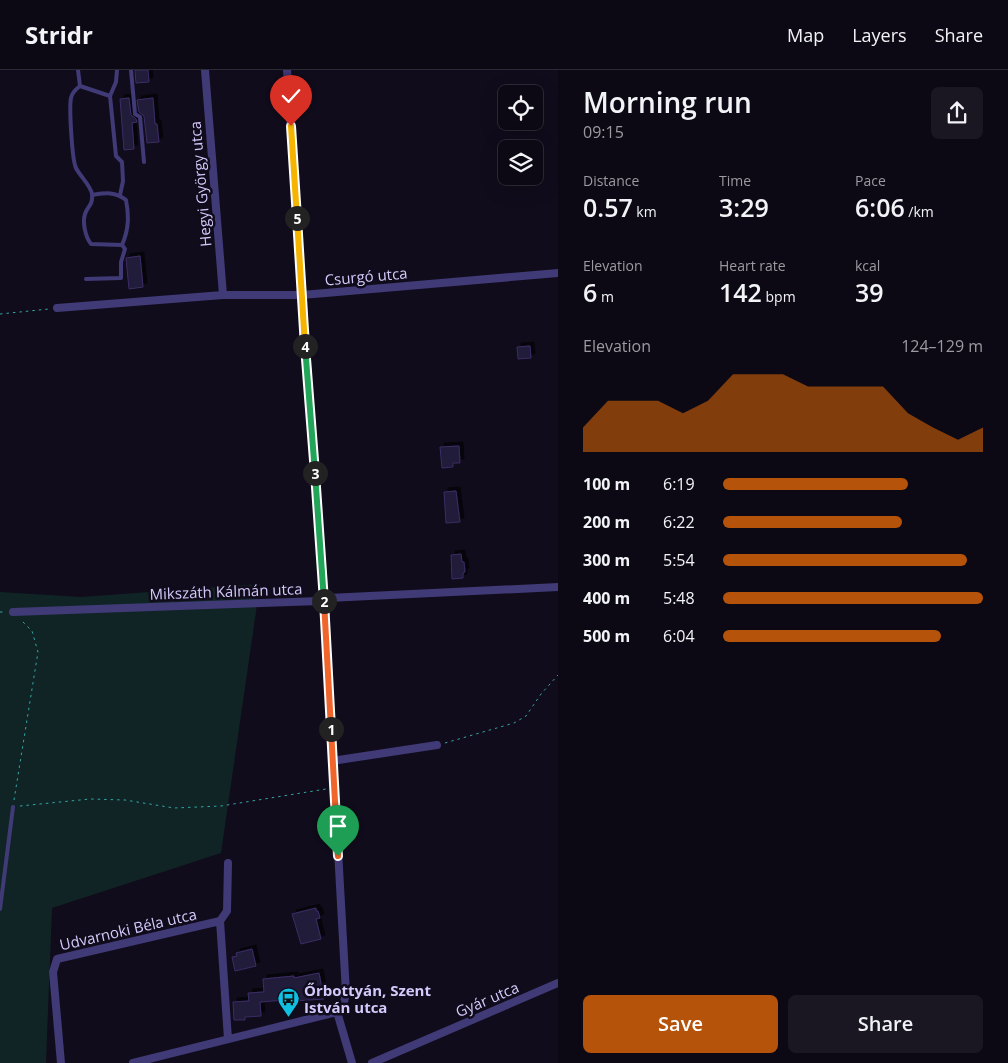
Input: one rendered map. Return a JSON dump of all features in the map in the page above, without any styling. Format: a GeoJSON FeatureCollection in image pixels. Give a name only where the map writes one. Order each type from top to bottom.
{"type":"FeatureCollection","features":[{"type":"Feature","properties":{"kind":"street","name":"Hegyi György utca"},"geometry":{"type":"LineString","coordinates":[[205,70],[223,295]]}},
{"type":"Feature","properties":{"kind":"street"},"geometry":{"type":"LineString","coordinates":[[133,1063],[337,1012],[344,1002],[346,993],[324,600],[287,70]]}},
{"type":"Feature","properties":{"kind":"street","name":"Csurgó utca"},"geometry":{"type":"LineString","coordinates":[[57,308],[223,295],[302,295],[558,273]]}},
{"type":"Feature","properties":{"kind":"street","name":"Mikszáth Kálmán utca"},"geometry":{"type":"LineString","coordinates":[[13,612],[320,602],[328,598],[558,587]]}},
{"type":"Feature","properties":{"kind":"street"},"geometry":{"type":"LineString","coordinates":[[332,760],[437,745]]}},
{"type":"Feature","properties":{"kind":"street","name":"Udvarnoki Béla utca"},"geometry":{"type":"LineString","coordinates":[[228,863],[227,911],[220,921],[228,1039]]}},
{"type":"Feature","properties":{"kind":"street","name":"Udvarnoki Béla utca"},"geometry":{"type":"LineString","coordinates":[[61,1063],[53,972],[57,959],[220,921]]}},
{"type":"Feature","properties":{"kind":"street","name":"Gyár utca"},"geometry":{"type":"LineString","coordinates":[[372,1063],[558,983]]}},
{"type":"Feature","properties":{"kind":"street"},"geometry":{"type":"LineString","coordinates":[[337,1012],[352,1063]]}},
{"type":"Feature","properties":{"kind":"lane"},"geometry":{"type":"LineString","coordinates":[[78,70],[80,86]]}},
{"type":"Feature","properties":{"kind":"lane"},"geometry":{"type":"LineString","coordinates":[[117,70],[116,82],[110,96],[116,156],[122,162],[123,181],[120,195]]}},
{"type":"Feature","properties":{"kind":"lane"},"geometry":{"type":"LineString","coordinates":[[131,70],[135,114],[140,117],[144,162]]}},
{"type":"Feature","properties":{"kind":"lane"},"geometry":{"type":"LineString","coordinates":[[80,86],[110,96]]}},
{"type":"Feature","properties":{"kind":"lane"},"geometry":{"type":"LineString","coordinates":[[80,86],[75,90],[71,98],[75,166],[91,190],[93,202],[84,215],[87,238],[91,244],[122,245]]}},
{"type":"Feature","properties":{"kind":"lane"},"geometry":{"type":"LineString","coordinates":[[92,195],[110,193],[120,195],[126,200],[128,231],[122,245]]}},
{"type":"Feature","properties":{"kind":"lane"},"geometry":{"type":"LineString","coordinates":[[86,279],[121,278],[121,262],[125,249],[122,245]]}},
{"type":"Feature","properties":{"kind":"lane"},"geometry":{"type":"LineString","coordinates":[[0,909],[13,807]]}},
{"type":"Feature","properties":{"kind":"path"},"geometry":{"type":"LineString","coordinates":[[0,314],[57,308]]}},
{"type":"Feature","properties":{"kind":"path"},"geometry":{"type":"LineString","coordinates":[[13,612],[32,631],[38,652],[13,807],[90,799],[125,800],[174,808],[221,806],[334,788]]}},
{"type":"Feature","properties":{"kind":"path"},"geometry":{"type":"LineString","coordinates":[[437,745],[514,723],[526,716],[541,694],[558,675]]}},
{"type":"Feature","properties":{"kind":"green space"},"geometry":{"type":"Polygon","coordinates":[[[260,584],[221,853],[52,908],[46,1063],[0,1063],[0,592],[81,597],[260,584]]]}},
{"type":"Feature","properties":{"kind":"building"},"geometry":{"type":"Polygon","coordinates":[[[135,70],[148,70],[149,82],[136,83],[135,70]]]}},
{"type":"Feature","properties":{"kind":"building"},"geometry":{"type":"Polygon","coordinates":[[[129,98],[131,115],[137,122],[132,123],[134,149],[124,150],[120,99],[129,98]]]}},
{"type":"Feature","properties":{"kind":"building"},"geometry":{"type":"Polygon","coordinates":[[[153,98],[155,124],[157,124],[159,142],[147,143],[144,116],[139,112],[137,100],[153,98]]]}},
{"type":"Feature","properties":{"kind":"building"},"geometry":{"type":"Polygon","coordinates":[[[140,256],[143,287],[129,289],[126,258],[140,256]]]}},
{"type":"Feature","properties":{"kind":"building"},"geometry":{"type":"Polygon","coordinates":[[[530,346],[531,358],[518,359],[517,347],[530,346]]]}},
{"type":"Feature","properties":{"kind":"building"},"geometry":{"type":"Polygon","coordinates":[[[459,446],[460,463],[453,463],[453,467],[442,468],[440,447],[459,446]]]}},
{"type":"Feature","properties":{"kind":"building"},"geometry":{"type":"Polygon","coordinates":[[[456,491],[460,522],[446,523],[444,492],[456,491]]]}},
{"type":"Feature","properties":{"kind":"building"},"geometry":{"type":"Polygon","coordinates":[[[461,554],[465,572],[463,573],[463,578],[452,579],[451,555],[461,554]]]}},
{"type":"Feature","properties":{"kind":"building"},"geometry":{"type":"Polygon","coordinates":[[[316,908],[320,918],[316,919],[321,939],[301,944],[292,914],[316,908]]]}},
{"type":"Feature","properties":{"kind":"building"},"geometry":{"type":"Polygon","coordinates":[[[252,949],[256,966],[235,971],[232,957],[237,956],[236,953],[252,949]]]}},
{"type":"Feature","properties":{"kind":"building"},"geometry":{"type":"Polygon","coordinates":[[[319,973],[324,999],[295,1001],[295,1003],[285,1004],[285,1000],[260,1002],[261,1016],[245,1017],[245,1020],[234,1020],[233,1002],[249,1001],[248,993],[264,992],[263,979],[294,976],[294,978],[319,973]]]}},
{"type":"Feature","properties":{"kind":"place","name":"Őrbottyán, Szent István utca"},"geometry":{"type":"Point","coordinates":[288,1018]}},
{"type":"Feature","properties":{"kind":"route"},"geometry":{"type":"LineString","coordinates":[[291,126],[324,600],[338,856]]}}]}
